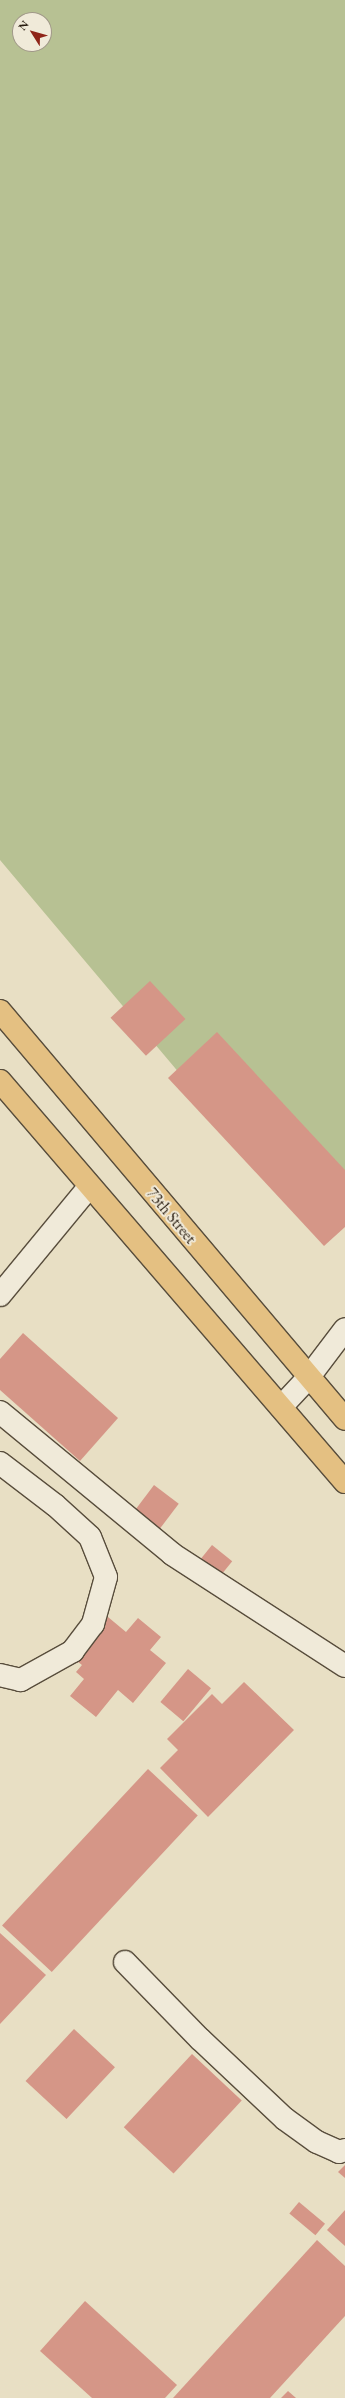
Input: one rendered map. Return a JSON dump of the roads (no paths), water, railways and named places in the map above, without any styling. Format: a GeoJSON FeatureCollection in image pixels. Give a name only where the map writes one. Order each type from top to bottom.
{"type":"FeatureCollection","features":[{"type":"Feature","properties":{"kind":"main road","name":"73th Street"},"geometry":{"type":"LineString","coordinates":[[0,1011],[308,1378],[345,1419]]}},
{"type":"Feature","properties":{"kind":"main road"},"geometry":{"type":"LineString","coordinates":[[0,1081],[345,1482]]}},
{"type":"Feature","properties":{"kind":"street"},"geometry":{"type":"LineString","coordinates":[[0,1295],[90,1186]]}},
{"type":"Feature","properties":{"kind":"street"},"geometry":{"type":"LineString","coordinates":[[281,1407],[308,1378],[345,1329]]}},
{"type":"Feature","properties":{"kind":"street"},"geometry":{"type":"LineString","coordinates":[[0,1412],[172,1554],[345,1666]]}},
{"type":"Feature","properties":{"kind":"street"},"geometry":{"type":"LineString","coordinates":[[0,1463],[55,1505],[90,1537],[106,1577],[93,1624],[72,1651],[21,1680],[0,1675]]}},
{"type":"Feature","properties":{"kind":"street"},"geometry":{"type":"LineString","coordinates":[[125,1962],[200,2039],[285,2120],[317,2142],[339,2152],[345,2150]]}}]}
